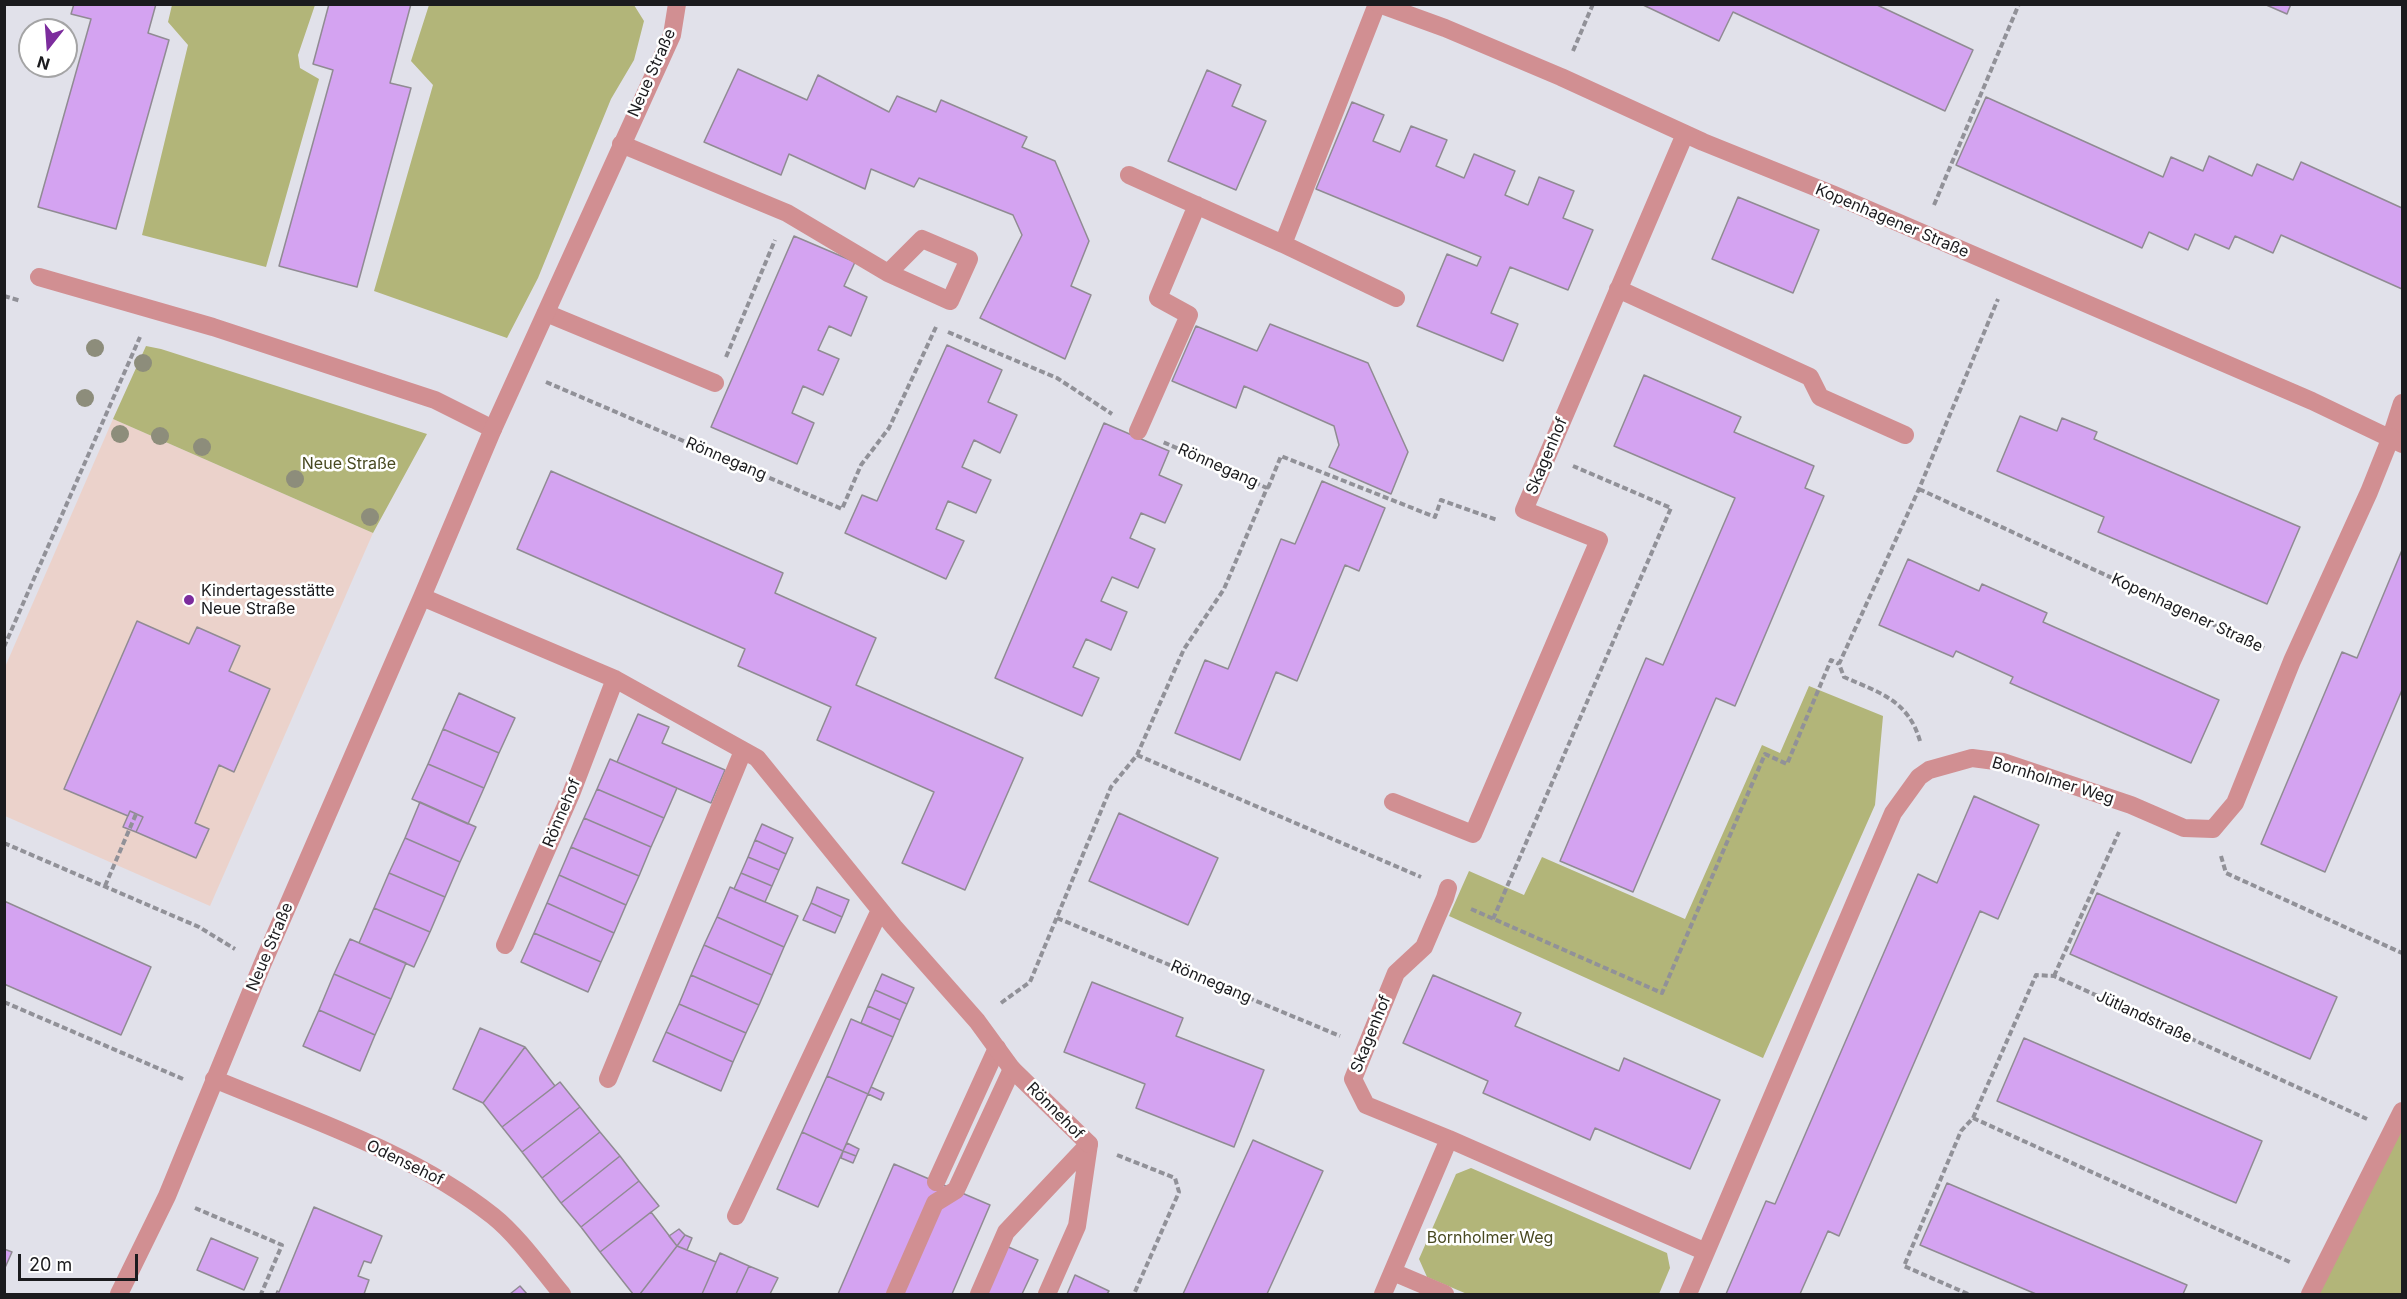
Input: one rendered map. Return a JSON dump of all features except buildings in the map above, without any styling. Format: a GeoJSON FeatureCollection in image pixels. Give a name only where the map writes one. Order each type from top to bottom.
{"type":"FeatureCollection","features":[{"type":"Feature","properties":{"kind":"street","name":"Neue Straße"},"geometry":{"type":"LineString","coordinates":[[119,1294],[167,1196],[262,965],[493,429],[672,35],[677,4]]}},
{"type":"Feature","properties":{"kind":"street"},"geometry":{"type":"LineString","coordinates":[[1283,244],[1378,4]]}},
{"type":"Feature","properties":{"kind":"street","name":"Kopenhagener Straße"},"geometry":{"type":"LineString","coordinates":[[1378,4],[1445,27],[1685,134],[1922,233],[2397,440]]}},
{"type":"Feature","properties":{"kind":"street","name":"Skagenhof"},"geometry":{"type":"LineString","coordinates":[[1393,802],[1473,834],[1599,540],[1524,510],[1685,134]]}},
{"type":"Feature","properties":{"kind":"street"},"geometry":{"type":"LineString","coordinates":[[621,144],[787,213],[888,273],[950,302],[969,259],[922,239],[888,273]]}},
{"type":"Feature","properties":{"kind":"street"},"geometry":{"type":"LineString","coordinates":[[1129,175],[1396,298]]}},
{"type":"Feature","properties":{"kind":"street"},"geometry":{"type":"LineString","coordinates":[[1138,431],[1189,315],[1158,298],[1197,205]]}},
{"type":"Feature","properties":{"kind":"street"},"geometry":{"type":"LineString","coordinates":[[39,278],[213,327],[424,397],[493,429]]}},
{"type":"Feature","properties":{"kind":"street"},"geometry":{"type":"LineString","coordinates":[[1618,289],[1810,377],[1820,397],[1905,435]]}},
{"type":"Feature","properties":{"kind":"street"},"geometry":{"type":"LineString","coordinates":[[546,313],[715,383]]}},
{"type":"Feature","properties":{"kind":"street"},"geometry":{"type":"LineString","coordinates":[[2213,829],[2235,803],[2292,661],[2369,492],[2397,440],[2403,403]]}},
{"type":"Feature","properties":{"kind":"street","name":"Rönnehof"},"geometry":{"type":"LineString","coordinates":[[422,597],[615,679],[757,758],[880,910],[977,1021],[1012,1069],[1089,1144]]}},
{"type":"Feature","properties":{"kind":"street","name":"Rönnehof"},"geometry":{"type":"LineString","coordinates":[[505,945],[571,794],[615,679]]}},
{"type":"Feature","properties":{"kind":"street"},"geometry":{"type":"LineString","coordinates":[[608,1079],[743,751]]}},
{"type":"Feature","properties":{"kind":"street","name":"Bornholmer Weg"},"geometry":{"type":"LineString","coordinates":[[1929,770],[1972,758],[2003,762],[2131,805],[2184,828],[2213,829]]}},
{"type":"Feature","properties":{"kind":"street"},"geometry":{"type":"LineString","coordinates":[[1688,1294],[1893,813],[1919,777],[1929,770]]}},
{"type":"Feature","properties":{"kind":"street","name":"Skagenhof"},"geometry":{"type":"LineString","coordinates":[[1446,893],[1424,947],[1396,973],[1353,1079],[1366,1105],[1706,1252]]}},
{"type":"Feature","properties":{"kind":"street"},"geometry":{"type":"LineString","coordinates":[[736,1216],[880,910]]}},
{"type":"Feature","properties":{"kind":"street"},"geometry":{"type":"LineString","coordinates":[[936,1182],[997,1048]]}},
{"type":"Feature","properties":{"kind":"street"},"geometry":{"type":"LineString","coordinates":[[896,1294],[935,1203],[956,1190],[1012,1069]]}},
{"type":"Feature","properties":{"kind":"street","name":"Odensehof"},"geometry":{"type":"LineString","coordinates":[[214,1079],[393,1155],[447,1183],[495,1217],[562,1294]]}},
{"type":"Feature","properties":{"kind":"street"},"geometry":{"type":"LineString","coordinates":[[2310,1294],[2403,1111]]}},
{"type":"Feature","properties":{"kind":"street"},"geometry":{"type":"LineString","coordinates":[[1383,1294],[1449,1139]]}},
{"type":"Feature","properties":{"kind":"street"},"geometry":{"type":"LineString","coordinates":[[979,1294],[1006,1233],[1089,1144]]}},
{"type":"Feature","properties":{"kind":"street"},"geometry":{"type":"LineString","coordinates":[[1047,1294],[1077,1226],[1089,1144]]}},
{"type":"Feature","properties":{"kind":"street"},"geometry":{"type":"LineString","coordinates":[[1393,1272],[1445,1294]]}},
{"type":"Feature","properties":{"kind":"path"},"geometry":{"type":"LineString","coordinates":[[1561,77],[1593,4]]}},
{"type":"Feature","properties":{"kind":"path"},"geometry":{"type":"LineString","coordinates":[[1922,233],[2019,4]]}},
{"type":"Feature","properties":{"kind":"path"},"geometry":{"type":"LineString","coordinates":[[715,383],[787,213]]}},
{"type":"Feature","properties":{"kind":"path"},"geometry":{"type":"LineString","coordinates":[[1839,664],[1919,489],[2010,271]]}},
{"type":"Feature","properties":{"kind":"path","name":"Rönnegang"},"geometry":{"type":"LineString","coordinates":[[520,371],[842,509],[861,465],[889,428],[950,302]]}},
{"type":"Feature","properties":{"kind":"path","name":"Rönnegang"},"geometry":{"type":"LineString","coordinates":[[936,327],[1058,378],[1138,431],[1268,488],[1224,590],[1184,649],[1137,755],[1111,787],[1030,982],[977,1021]]}},
{"type":"Feature","properties":{"kind":"path"},"geometry":{"type":"LineString","coordinates":[[4,647],[141,336]]}},
{"type":"Feature","properties":{"kind":"path"},"geometry":{"type":"LineString","coordinates":[[1268,488],[1281,456],[1435,517],[1442,500],[1517,527],[1524,510]]}},
{"type":"Feature","properties":{"kind":"path","name":"Kopenhagener Straße"},"geometry":{"type":"LineString","coordinates":[[1919,489],[2292,661]]}},
{"type":"Feature","properties":{"kind":"path"},"geometry":{"type":"LineString","coordinates":[[1137,755],[1446,893],[1662,993],[1765,754],[1787,764],[1831,660],[1839,664],[1844,677],[1893,699],[1907,712],[1918,732],[1929,770]]}},
{"type":"Feature","properties":{"kind":"path"},"geometry":{"type":"LineString","coordinates":[[1968,1294],[1904,1266],[1961,1131],[1972,1118],[2036,975],[2054,976],[2131,805]]}},
{"type":"Feature","properties":{"kind":"path"},"geometry":{"type":"LineString","coordinates":[[105,886],[136,814]]}},
{"type":"Feature","properties":{"kind":"path"},"geometry":{"type":"LineString","coordinates":[[2213,829],[2226,873],[2403,953]]}},
{"type":"Feature","properties":{"kind":"path"},"geometry":{"type":"LineString","coordinates":[[4,843],[199,927],[262,965]]}},
{"type":"Feature","properties":{"kind":"path","name":"Rönnegang"},"geometry":{"type":"LineString","coordinates":[[1057,918],[1366,1047]]}},
{"type":"Feature","properties":{"kind":"path","name":"Jütlandstraße"},"geometry":{"type":"LineString","coordinates":[[2054,976],[2392,1131]]}},
{"type":"Feature","properties":{"kind":"path"},"geometry":{"type":"LineString","coordinates":[[4,1002],[152,1065]]}},
{"type":"Feature","properties":{"kind":"path"},"geometry":{"type":"LineString","coordinates":[[1972,1118],[2320,1275]]}},
{"type":"Feature","properties":{"kind":"path","name":"Rönnehof"},"geometry":{"type":"LineString","coordinates":[[1089,1144],[1175,1178],[1179,1192],[1134,1294]]}},
{"type":"Feature","properties":{"kind":"path"},"geometry":{"type":"LineString","coordinates":[[167,1196],[282,1245],[261,1294]]}},
{"type":"Feature","properties":{"kind":"shaded area","name":"Kindertagesstätte Neue Straße"},"geometry":{"type":"Polygon","coordinates":[[[113,419],[373,533],[210,906],[5,816],[5,667],[113,419]]]}},
{"type":"Feature","properties":{"kind":"green space"},"geometry":{"type":"Polygon","coordinates":[[[172,5],[315,5],[298,55],[300,68],[319,79],[266,267],[142,235],[188,45],[168,22],[172,5]]]}},
{"type":"Feature","properties":{"kind":"green space"},"geometry":{"type":"Polygon","coordinates":[[[429,5],[634,5],[644,21],[634,60],[611,99],[538,278],[507,338],[374,291],[433,85],[411,61],[429,5]]]}},
{"type":"Feature","properties":{"kind":"green space","name":"Neue Straße"},"geometry":{"type":"Polygon","coordinates":[[[146,346],[427,434],[373,533],[113,419],[146,346]]]}},
{"type":"Feature","properties":{"kind":"green space"},"geometry":{"type":"Polygon","coordinates":[[[1809,686],[1883,716],[1875,805],[1763,1058],[1449,916],[1469,871],[1524,895],[1542,857],[1685,919],[1762,745],[1780,753],[1809,686]]]}},
{"type":"Feature","properties":{"kind":"green space"},"geometry":{"type":"Polygon","coordinates":[[[2402,1112],[2402,1294],[2309,1294],[2402,1112]]]}},
{"type":"Feature","properties":{"kind":"green space","name":"Bornholmer Weg"},"geometry":{"type":"Polygon","coordinates":[[[1471,1168],[1667,1253],[1670,1268],[1659,1294],[1467,1294],[1427,1277],[1419,1259],[1456,1174],[1471,1168]]]}},
{"type":"Feature","properties":{"kind":"place","name":"Kindertagesstätte Neue Straße"},"geometry":{"type":"Point","coordinates":[189,600]}}]}
